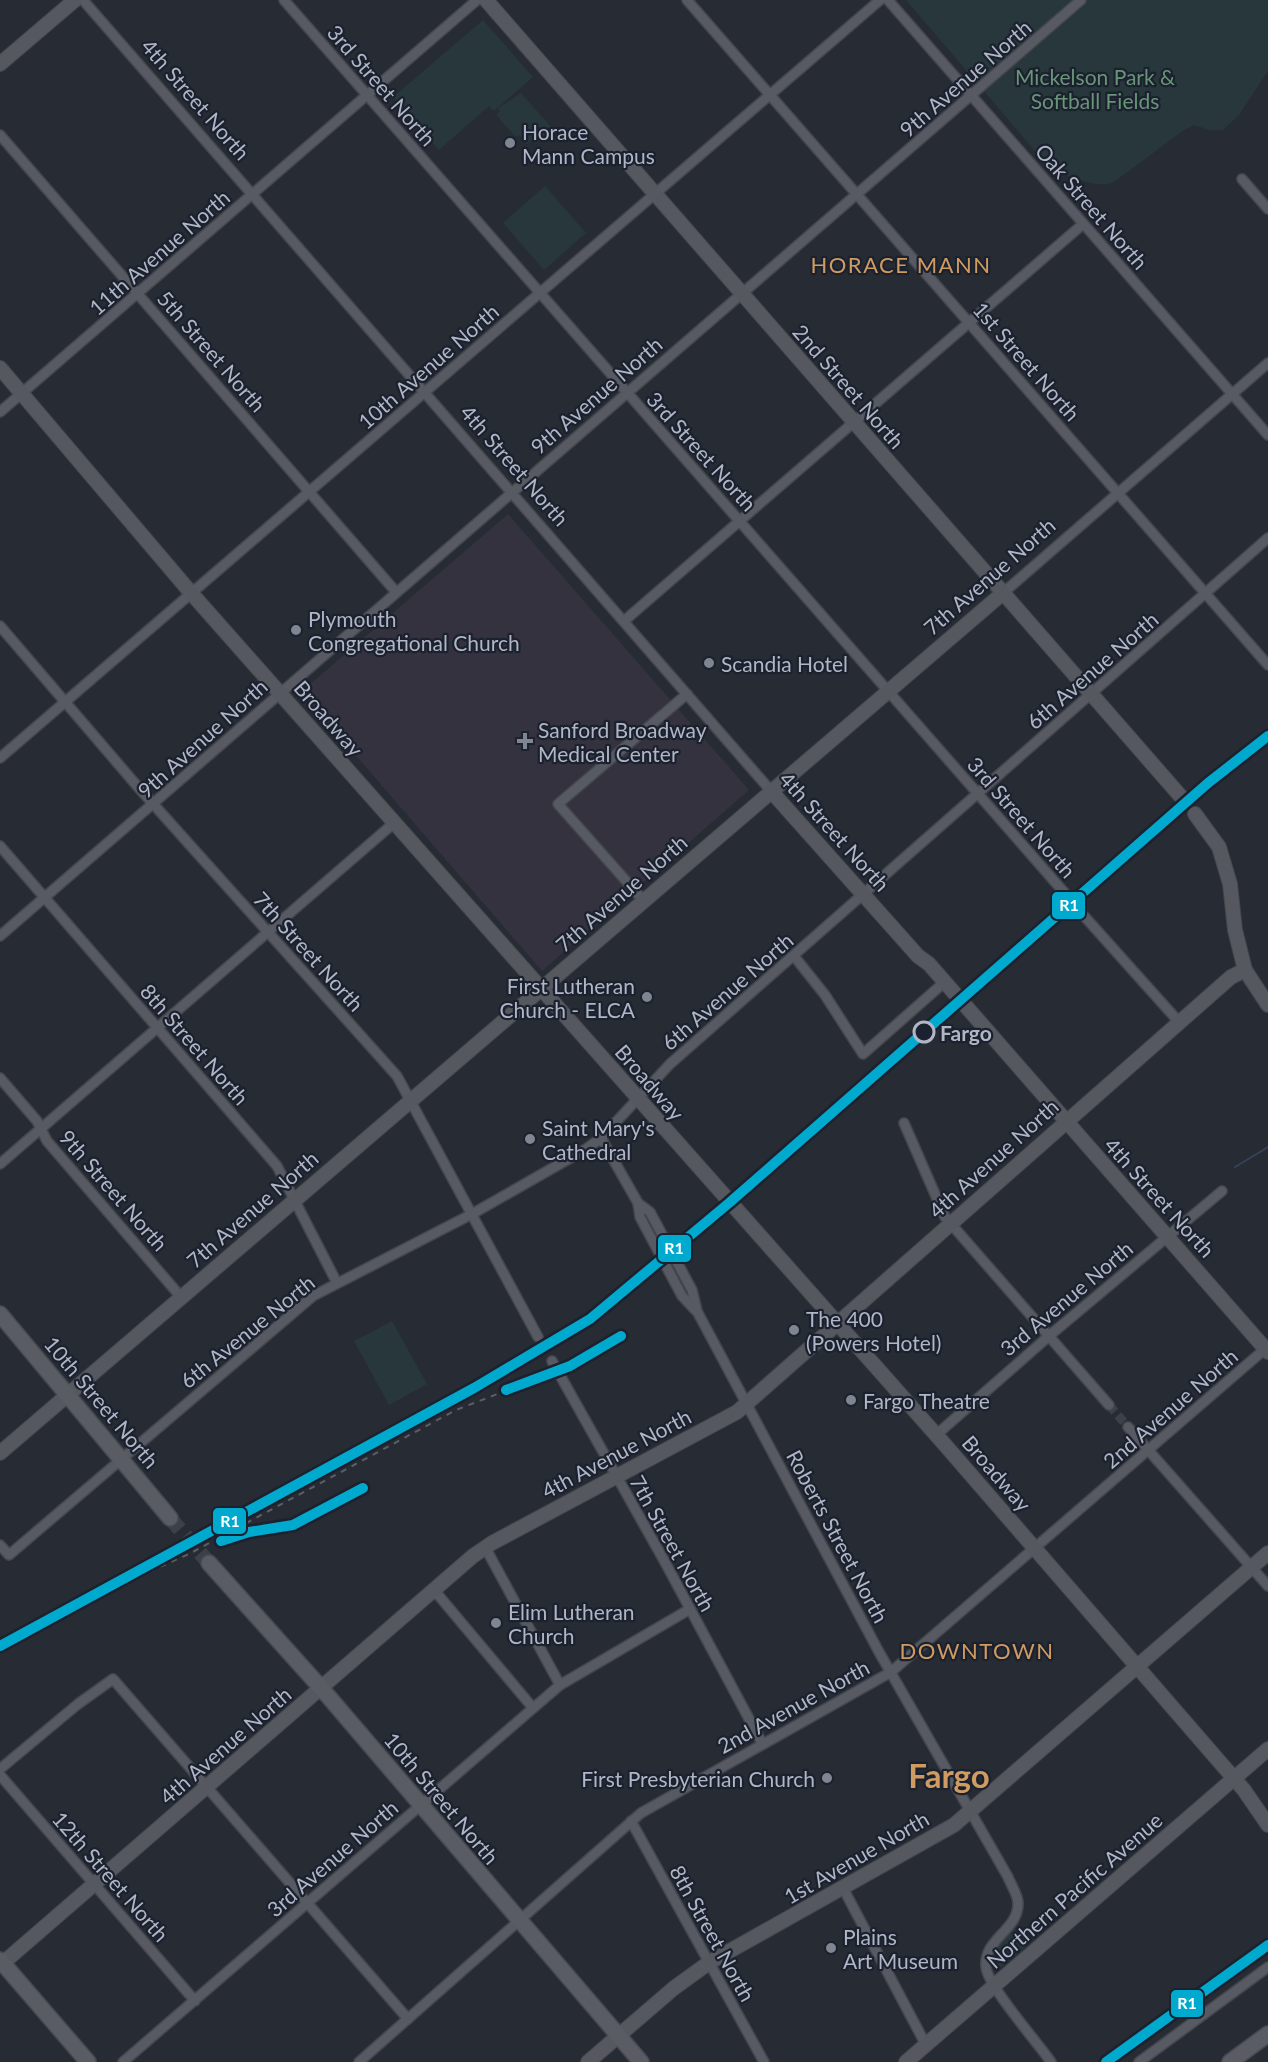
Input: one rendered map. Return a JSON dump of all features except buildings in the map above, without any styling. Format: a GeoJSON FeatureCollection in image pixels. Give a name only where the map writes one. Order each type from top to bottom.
{"type":"FeatureCollection","features":[{"type":"Feature","properties":{"kind":"main road","name":"10th Street North"},"geometry":{"type":"LineString","coordinates":[[0,1314],[170,1518]]}},
{"type":"Feature","properties":{"kind":"main road","name":"10th Street North"},"geometry":{"type":"LineString","coordinates":[[208,1563],[322,1689],[641,2062]]}},
{"type":"Feature","properties":{"kind":"main road"},"geometry":{"type":"LineString","coordinates":[[1,1962],[88,2062]]}},
{"type":"Feature","properties":{"kind":"main road"},"geometry":{"type":"LineString","coordinates":[[1232,2061],[1268,2034]]}},
{"type":"Feature","properties":{"kind":"street"},"geometry":{"type":"LineString","coordinates":[[0,64],[75,0]]}},
{"type":"Feature","properties":{"kind":"street","name":"4th Street North"},"geometry":{"type":"LineString","coordinates":[[83,0],[771,791],[918,956],[929,964],[972,1016],[1267,1350]]}},
{"type":"Feature","properties":{"kind":"street","name":"3rd Street North"},"geometry":{"type":"LineString","coordinates":[[284,0],[1069,898]]}},
{"type":"Feature","properties":{"kind":"street","name":"11th Avenue North"},"geometry":{"type":"LineString","coordinates":[[0,412],[477,0]]}},
{"type":"Feature","properties":{"kind":"street","name":"2nd Street North"},"geometry":{"type":"LineString","coordinates":[[486,0],[1183,799]]}},
{"type":"Feature","properties":{"kind":"street","name":"1st Street North"},"geometry":{"type":"LineString","coordinates":[[687,0],[1268,665]]}},
{"type":"Feature","properties":{"kind":"street","name":"10th Avenue North"},"geometry":{"type":"LineString","coordinates":[[0,758],[880,0]]}},
{"type":"Feature","properties":{"kind":"street","name":"Oak Street North"},"geometry":{"type":"LineString","coordinates":[[888,0],[970,97],[1268,435]]}},
{"type":"Feature","properties":{"kind":"street","name":"9th Avenue North"},"geometry":{"type":"LineString","coordinates":[[0,936],[1082,0]]}},
{"type":"Feature","properties":{"kind":"street","name":"5th Street North"},"geometry":{"type":"LineString","coordinates":[[0,135],[396,592]]}},
{"type":"Feature","properties":{"kind":"street"},"geometry":{"type":"LineString","coordinates":[[1242,179],[1268,209]]}},
{"type":"Feature","properties":{"kind":"street"},"geometry":{"type":"LineString","coordinates":[[624,621],[1083,224]]}},
{"type":"Feature","properties":{"kind":"street","name":"7th Avenue North"},"geometry":{"type":"LineString","coordinates":[[0,1453],[411,1099],[542,990],[643,900],[1268,363]]}},
{"type":"Feature","properties":{"kind":"street","name":"Broadway"},"geometry":{"type":"LineString","coordinates":[[0,368],[192,594],[1035,1548],[1235,1779],[1268,1825]]}},
{"type":"Feature","properties":{"kind":"street","name":"6th Avenue North"},"geometry":{"type":"LineString","coordinates":[[0,1545],[9,1555],[313,1296],[472,1214],[601,1138],[670,1064],[1268,538]]}},
{"type":"Feature","properties":{"kind":"street","name":"7th Street North"},"geometry":{"type":"LineString","coordinates":[[0,626],[154,805],[397,1076],[538,1337]]}},
{"type":"Feature","properties":{"kind":"street"},"geometry":{"type":"LineString","coordinates":[[643,900],[558,804],[687,693]]}},
{"type":"Feature","properties":{"kind":"street"},"geometry":{"type":"LineString","coordinates":[[1195,814],[1219,847],[1225,864],[1235,930],[1245,970],[1268,1005]]}},
{"type":"Feature","properties":{"kind":"street"},"geometry":{"type":"LineString","coordinates":[[0,1164],[269,934],[394,823]]}},
{"type":"Feature","properties":{"kind":"street","name":"8th Street North"},"geometry":{"type":"LineString","coordinates":[[0,846],[277,1166],[337,1283]]}},
{"type":"Feature","properties":{"kind":"street"},"geometry":{"type":"LineString","coordinates":[[1085,917],[1179,1022]]}},
{"type":"Feature","properties":{"kind":"street"},"geometry":{"type":"LineString","coordinates":[[794,956],[825,995],[863,1054],[939,987]]}},
{"type":"Feature","properties":{"kind":"street","name":"4th Street North"},"geometry":{"type":"LineString","coordinates":[[918,956],[923,969],[955,1005],[972,1016]]}},
{"type":"Feature","properties":{"kind":"street","name":"4th Avenue North"},"geometry":{"type":"LineString","coordinates":[[1,1962],[485,1547],[730,1416],[747,1403],[1179,1022],[1231,977],[1245,970]]}},
{"type":"Feature","properties":{"kind":"street","name":"9th Street North"},"geometry":{"type":"LineString","coordinates":[[0,1078],[37,1121],[47,1141],[181,1297]]}},
{"type":"Feature","properties":{"kind":"street"},"geometry":{"type":"LineString","coordinates":[[904,1122],[942,1212],[1108,1405]]}},
{"type":"Feature","properties":{"kind":"street","name":"Roberts Street North"},"geometry":{"type":"LineString","coordinates":[[601,1138],[638,1203],[640,1217],[682,1296],[698,1313],[891,1672],[1018,1900],[1013,1922],[990,1948],[987,1958],[986,1967],[995,1986]]}},
{"type":"Feature","properties":{"kind":"street","name":"3rd Avenue North"},"geometry":{"type":"LineString","coordinates":[[936,1436],[1049,1335],[1221,1191]]}},
{"type":"Feature","properties":{"kind":"street","name":"2nd Avenue North"},"geometry":{"type":"LineString","coordinates":[[359,2062],[641,1813],[891,1672],[1267,1350]]}},
{"type":"Feature","properties":{"kind":"street","name":"7th Street North"},"geometry":{"type":"LineString","coordinates":[[552,1361],[762,1743]]}},
{"type":"Feature","properties":{"kind":"street"},"geometry":{"type":"LineString","coordinates":[[1128,1427],[1268,1586]]}},
{"type":"Feature","properties":{"kind":"street"},"geometry":{"type":"LineString","coordinates":[[485,1547],[560,1685]]}},
{"type":"Feature","properties":{"kind":"street","name":"1st Avenue North"},"geometry":{"type":"LineString","coordinates":[[588,2062],[674,1988],[710,1962],[954,1825],[1268,1553]]}},
{"type":"Feature","properties":{"kind":"street"},"geometry":{"type":"LineString","coordinates":[[434,1590],[533,1708]]}},
{"type":"Feature","properties":{"kind":"street","name":"3rd Avenue North"},"geometry":{"type":"LineString","coordinates":[[123,2062],[560,1685],[690,1609]]}},
{"type":"Feature","properties":{"kind":"street"},"geometry":{"type":"LineString","coordinates":[[0,1769],[78,1704],[113,1679],[408,2019]]}},
{"type":"Feature","properties":{"kind":"street","name":"Northern Pacific Avenue"},"geometry":{"type":"LineString","coordinates":[[906,2062],[1268,1749]]}},
{"type":"Feature","properties":{"kind":"street","name":"12th Street North"},"geometry":{"type":"LineString","coordinates":[[0,1775],[195,2001]]}},
{"type":"Feature","properties":{"kind":"street","name":"8th Street North"},"geometry":{"type":"LineString","coordinates":[[631,1821],[764,2062]]}},
{"type":"Feature","properties":{"kind":"street"},"geometry":{"type":"LineString","coordinates":[[843,1888],[926,2045]]}},
{"type":"Feature","properties":{"kind":"street"},"geometry":{"type":"LineString","coordinates":[[1138,2062],[1268,1967]]}},
{"type":"Feature","properties":{"kind":"street"},"geometry":{"type":"LineString","coordinates":[[995,1986],[1052,2062]]}},
{"type":"Feature","properties":{"kind":"shaded area","name":"Sanford Broadway Medical Center"},"geometry":{"type":"Polygon","coordinates":[[[508,514],[749,790],[542,971],[301,692],[508,514]]]}},
{"type":"Feature","properties":{"kind":"green space","name":"Mickelson Park & Softball Fields"},"geometry":{"type":"Polygon","coordinates":[[[906,0],[1268,0],[1268,71],[1239,115],[1223,130],[1209,130],[1194,125],[1114,182],[1091,183],[1053,172],[906,0]]]}},
{"type":"Feature","properties":{"kind":"green space"},"geometry":{"type":"Polygon","coordinates":[[[483,20],[533,77],[494,111],[489,106],[439,150],[393,97],[483,20]]]}},
{"type":"Feature","properties":{"kind":"green space"},"geometry":{"type":"Polygon","coordinates":[[[521,93],[553,129],[536,144],[532,139],[527,144],[519,135],[516,137],[496,115],[500,111],[498,108],[521,93]]]}},
{"type":"Feature","properties":{"kind":"green space"},"geometry":{"type":"Polygon","coordinates":[[[545,186],[586,233],[544,270],[503,223],[545,186]]]}},
{"type":"Feature","properties":{"kind":"green space"},"geometry":{"type":"Polygon","coordinates":[[[392,1321],[427,1384],[389,1405],[354,1341],[392,1321]]]}},
{"type":"Feature","properties":{"kind":"green space"},"geometry":{"type":"Polygon","coordinates":[[[1014,1929],[1024,1933],[1030,1943],[1000,1968],[995,1967],[994,1950],[1014,1929]]]}},
{"type":"Feature","properties":{"kind":"waterway"},"geometry":{"type":"LineString","coordinates":[[1235,1167],[1268,1147]]}},
{"type":"Feature","properties":{"kind":"tunnel"},"geometry":{"type":"LineString","coordinates":[[1109,1405],[1128,1427]]}},
{"type":"Feature","properties":{"kind":"tunnel"},"geometry":{"type":"LineString","coordinates":[[170,1518],[209,1563]]}},
{"type":"Feature","properties":{"kind":"railway"},"geometry":{"type":"LineString","coordinates":[[0,1648],[53,1623],[128,1581],[189,1554],[456,1410],[570,1366],[621,1336]]}},
{"type":"Feature","properties":{"kind":"railway"},"geometry":{"type":"LineString","coordinates":[[235,1536],[293,1525],[363,1488]]}},
{"type":"Feature","properties":{"kind":"railway"},"geometry":{"type":"LineString","coordinates":[[1106,2062],[1268,1945]]}},
{"type":"Feature","properties":{"kind":"transit line","name":"R1"},"geometry":{"type":"LineString","coordinates":[[0,1646],[474,1388],[590,1319],[729,1203],[1208,783],[1268,736]]}},
{"type":"Feature","properties":{"kind":"transit line","name":"R1"},"geometry":{"type":"LineString","coordinates":[[506,1390],[570,1366],[621,1336]]}},
{"type":"Feature","properties":{"kind":"transit line","name":"R1"},"geometry":{"type":"LineString","coordinates":[[221,1541],[249,1532],[293,1525],[363,1488]]}},
{"type":"Feature","properties":{"kind":"transit line","name":"R1"},"geometry":{"type":"LineString","coordinates":[[1106,2062],[1268,1945]]}},
{"type":"Feature","properties":{"kind":"place","name":"Horace Mann Campus"},"geometry":{"type":"Point","coordinates":[510,143]}},
{"type":"Feature","properties":{"kind":"place","name":"Plymouth Congregational Church"},"geometry":{"type":"Point","coordinates":[296,630]}},
{"type":"Feature","properties":{"kind":"place","name":"Scandia Hotel"},"geometry":{"type":"Point","coordinates":[709,663]}},
{"type":"Feature","properties":{"kind":"place","name":"Sanford Broadway Medical Center"},"geometry":{"type":"Point","coordinates":[525,741]}},
{"type":"Feature","properties":{"kind":"place","name":"First Lutheran Church - ELCA"},"geometry":{"type":"Point","coordinates":[647,997]}},
{"type":"Feature","properties":{"kind":"place","name":"Fargo"},"geometry":{"type":"Point","coordinates":[924,1032]}},
{"type":"Feature","properties":{"kind":"place","name":"Saint Mary's Cathedral"},"geometry":{"type":"Point","coordinates":[530,1139]}},
{"type":"Feature","properties":{"kind":"place","name":"The 400 (Powers Hotel)"},"geometry":{"type":"Point","coordinates":[794,1330]}},
{"type":"Feature","properties":{"kind":"place","name":"Fargo Theatre"},"geometry":{"type":"Point","coordinates":[851,1400]}},
{"type":"Feature","properties":{"kind":"place","name":"Elim Lutheran Church"},"geometry":{"type":"Point","coordinates":[496,1623]}},
{"type":"Feature","properties":{"kind":"place","name":"First Presbyterian Church"},"geometry":{"type":"Point","coordinates":[827,1778]}},
{"type":"Feature","properties":{"kind":"place","name":"Plains Art Museum"},"geometry":{"type":"Point","coordinates":[831,1948]}},
{"type":"Feature","properties":{"kind":"district","name":"HORACE MANN"},"geometry":{"type":"Point","coordinates":[901,264]}},
{"type":"Feature","properties":{"kind":"district","name":"DOWNTOWN"},"geometry":{"type":"Point","coordinates":[977,1650]}},
{"type":"Feature","properties":{"kind":"district","name":"Fargo"},"geometry":{"type":"Point","coordinates":[949,1775]}}]}
